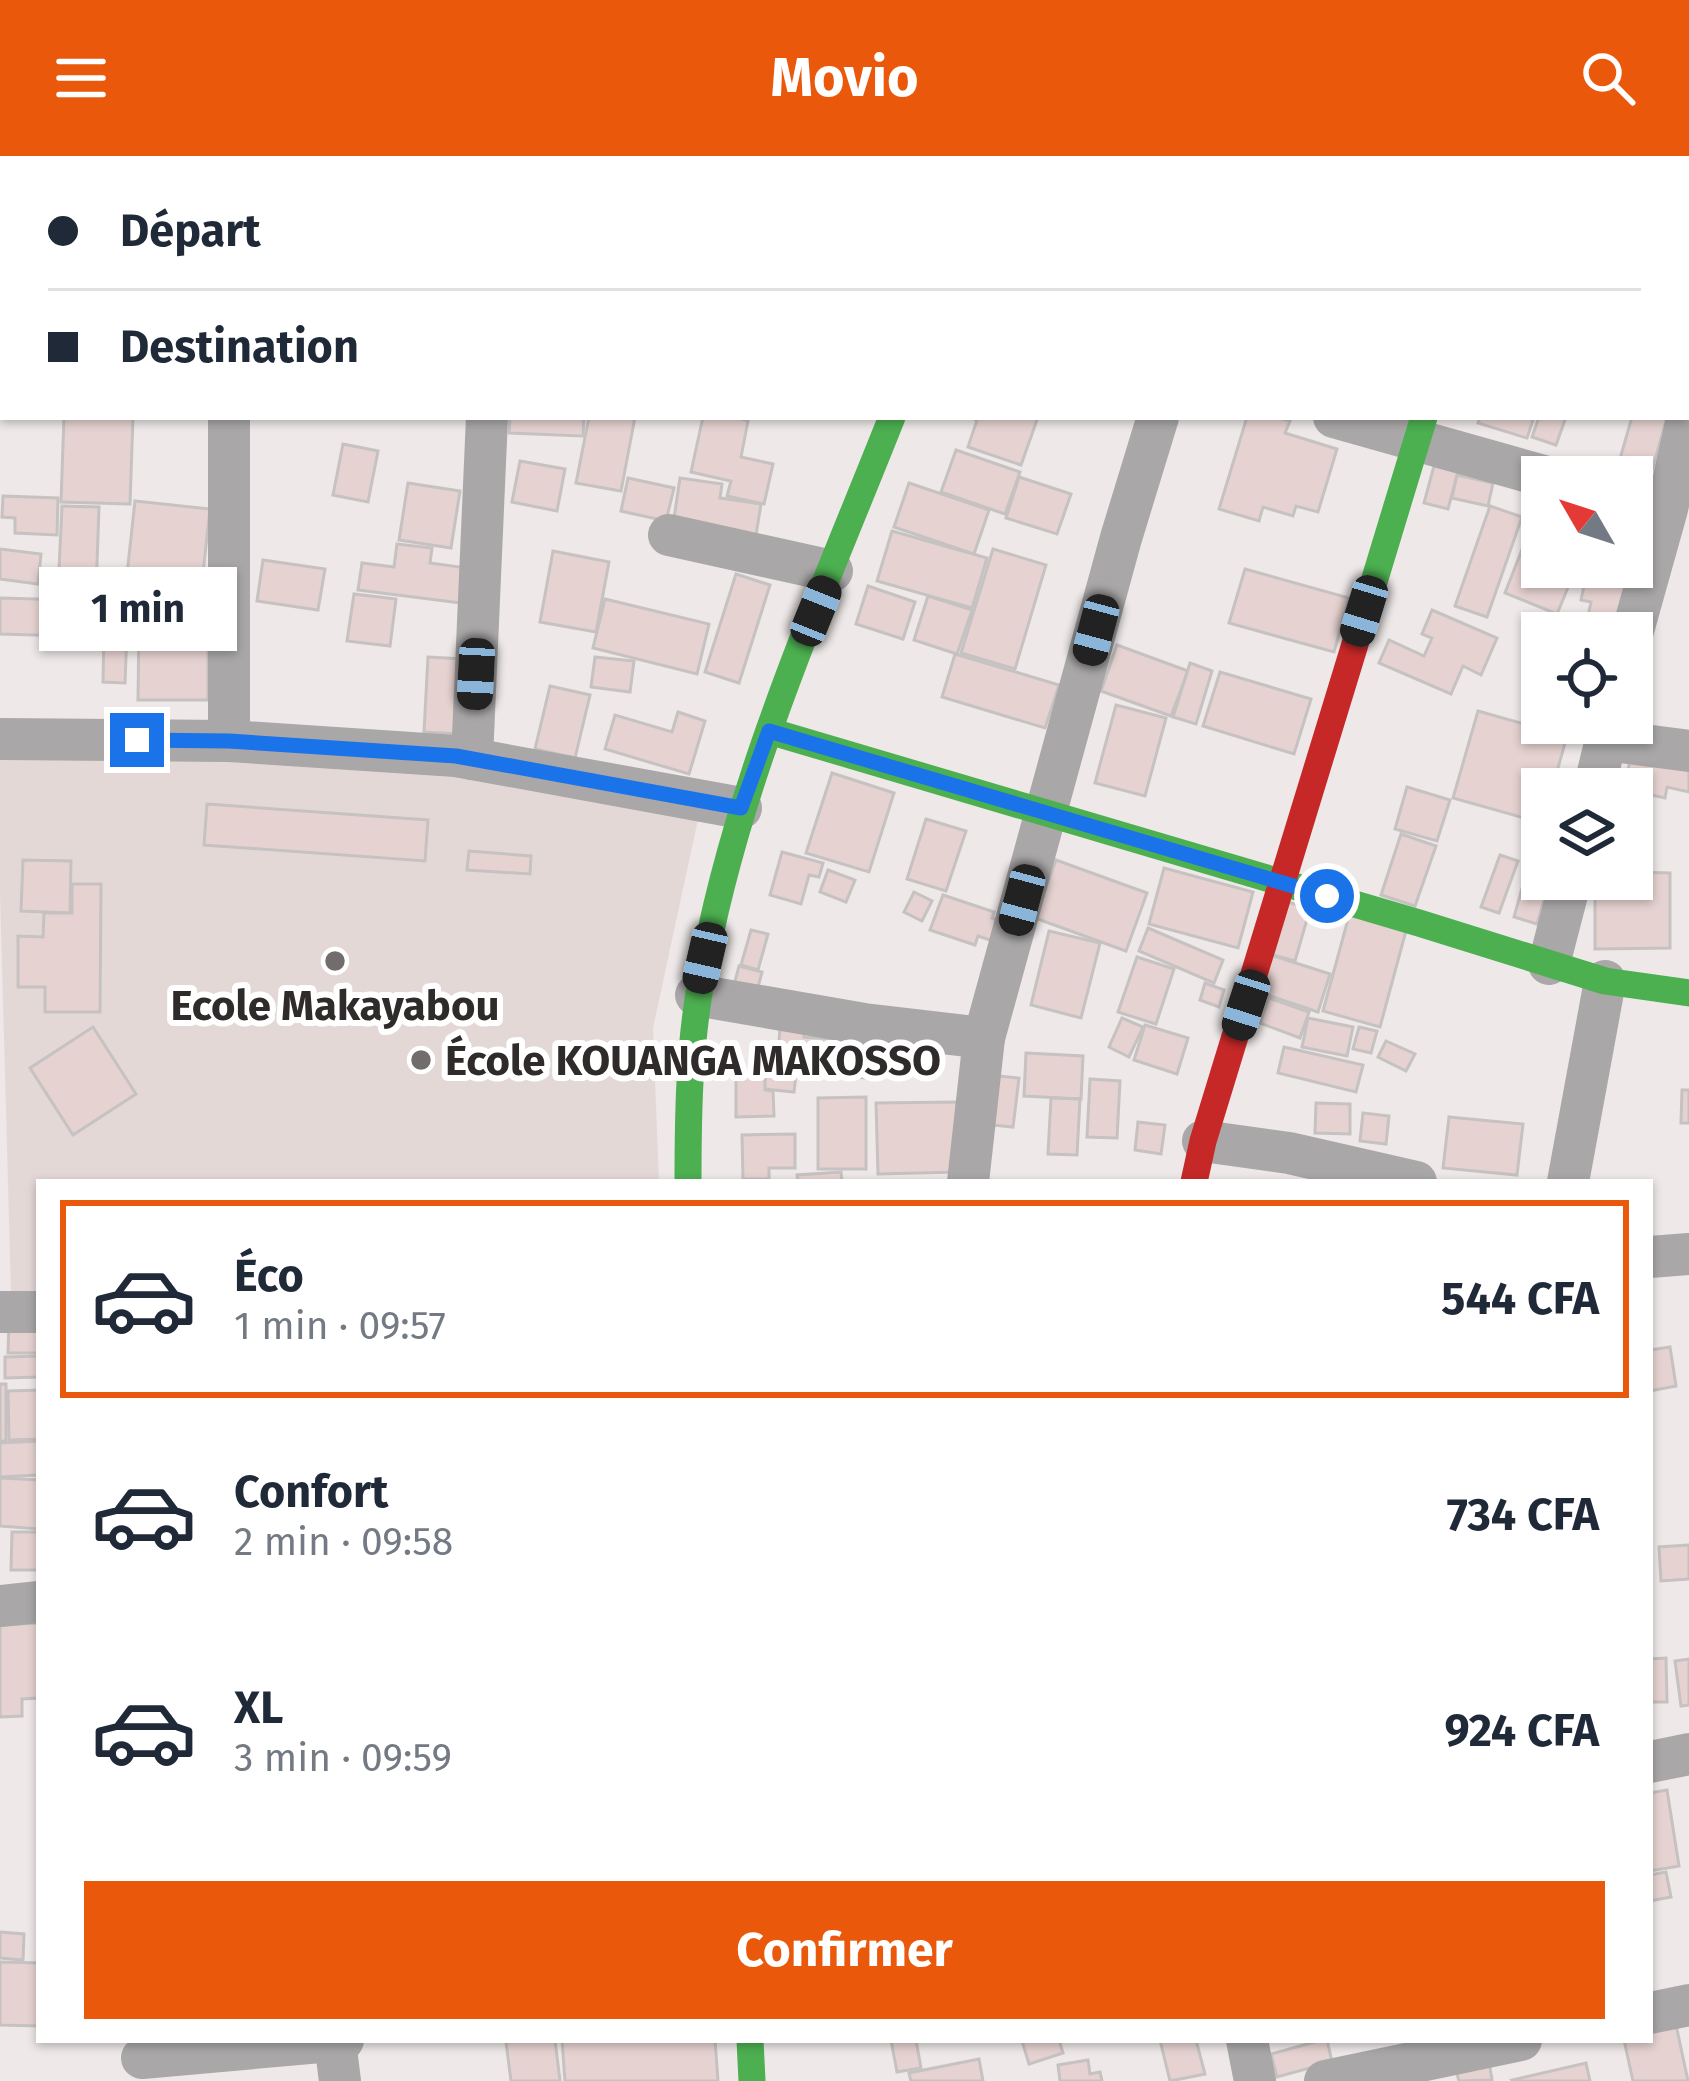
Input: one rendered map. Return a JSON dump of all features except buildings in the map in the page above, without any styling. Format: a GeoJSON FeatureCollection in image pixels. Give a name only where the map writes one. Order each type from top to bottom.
{"type":"FeatureCollection","features":[{"type":"Feature","properties":{"kind":"street"},"geometry":{"type":"LineString","coordinates":[[229,420],[229,741]]}},
{"type":"Feature","properties":{"kind":"street"},"geometry":{"type":"LineString","coordinates":[[472,759],[488,420]]}},
{"type":"Feature","properties":{"kind":"street"},"geometry":{"type":"LineString","coordinates":[[688,1179],[685,1132],[696,995],[741,808],[891,420]]}},
{"type":"Feature","properties":{"kind":"street"},"geometry":{"type":"LineString","coordinates":[[968,1179],[984,1038],[1157,420]]}},
{"type":"Feature","properties":{"kind":"street"},"geometry":{"type":"LineString","coordinates":[[1356,420],[1420,429],[1521,467]]}},
{"type":"Feature","properties":{"kind":"street"},"geometry":{"type":"LineString","coordinates":[[1653,495],[1685,420]]}},
{"type":"Feature","properties":{"kind":"street"},"geometry":{"type":"LineString","coordinates":[[1390,1179],[1199,1162],[1420,429]]}},
{"type":"Feature","properties":{"kind":"street"},"geometry":{"type":"LineString","coordinates":[[669,535],[832,571]]}},
{"type":"Feature","properties":{"kind":"street"},"geometry":{"type":"LineString","coordinates":[[769,731],[1605,981],[1689,993]]}},
{"type":"Feature","properties":{"kind":"street"},"geometry":{"type":"LineString","coordinates":[[0,740],[229,741],[472,759],[741,808]]}},
{"type":"Feature","properties":{"kind":"street"},"geometry":{"type":"LineString","coordinates":[[1653,743],[1689,752]]}},
{"type":"Feature","properties":{"kind":"street"},"geometry":{"type":"LineString","coordinates":[[1549,964],[1566,900]]}},
{"type":"Feature","properties":{"kind":"street"},"geometry":{"type":"LineString","coordinates":[[1569,1179],[1605,981]]}},
{"type":"Feature","properties":{"kind":"street"},"geometry":{"type":"LineString","coordinates":[[696,995],[864,1024],[984,1038]]}},
{"type":"Feature","properties":{"kind":"street"},"geometry":{"type":"LineString","coordinates":[[1653,1257],[1689,1254]]}},
{"type":"Feature","properties":{"kind":"street"},"geometry":{"type":"LineString","coordinates":[[0,1312],[36,1312]]}},
{"type":"Feature","properties":{"kind":"street"},"geometry":{"type":"LineString","coordinates":[[0,1606],[36,1603]]}},
{"type":"Feature","properties":{"kind":"street"},"geometry":{"type":"LineString","coordinates":[[1653,1761],[1689,1754]]}},
{"type":"Feature","properties":{"kind":"street"},"geometry":{"type":"LineString","coordinates":[[1653,2012],[1689,2005]]}},
{"type":"Feature","properties":{"kind":"street"},"geometry":{"type":"LineString","coordinates":[[142,2058],[311,2043]]}},
{"type":"Feature","properties":{"kind":"street"},"geometry":{"type":"LineString","coordinates":[[334,2043],[340,2081]]}},
{"type":"Feature","properties":{"kind":"street"},"geometry":{"type":"LineString","coordinates":[[750,2043],[752,2081]]}},
{"type":"Feature","properties":{"kind":"street"},"geometry":{"type":"LineString","coordinates":[[1248,2043],[1255,2081]]}},
{"type":"Feature","properties":{"kind":"street"},"geometry":{"type":"LineString","coordinates":[[1325,2081],[1507,2043]]}},
{"type":"Feature","properties":{"kind":"shaded area","name":"Ecole Makayabou"},"geometry":{"type":"Polygon","coordinates":[[[0,757],[230,761],[462,773],[699,815],[653,1028],[659,1179],[36,1179],[36,1291],[11,1292],[0,757]]]}},
{"type":"Feature","properties":{"kind":"traffic: fast"},"geometry":{"type":"LineString","coordinates":[[688,1179],[697,1006],[735,836],[782,694],[891,420]]}},
{"type":"Feature","properties":{"kind":"traffic: fast"},"geometry":{"type":"LineString","coordinates":[[1363,618],[1423,420]]}},
{"type":"Feature","properties":{"kind":"traffic: fast"},"geometry":{"type":"LineString","coordinates":[[769,731],[1605,981],[1689,993]]}},
{"type":"Feature","properties":{"kind":"traffic: fast"},"geometry":{"type":"LineString","coordinates":[[750,2043],[752,2081]]}},
{"type":"Feature","properties":{"kind":"traffic: jam"},"geometry":{"type":"LineString","coordinates":[[1195,1179],[1363,618]]}},
{"type":"Feature","properties":{"kind":"place","name":"Ecole Makayabou"},"geometry":{"type":"Point","coordinates":[335,961]}},
{"type":"Feature","properties":{"kind":"place","name":"École KOUANGA MAKOSSO"},"geometry":{"type":"Point","coordinates":[421,1060]}},
{"type":"Feature","properties":{"kind":"route"},"geometry":{"type":"LineString","coordinates":[[137,740],[229,741],[456,756],[741,808],[769,731],[1327,896]]}}]}
